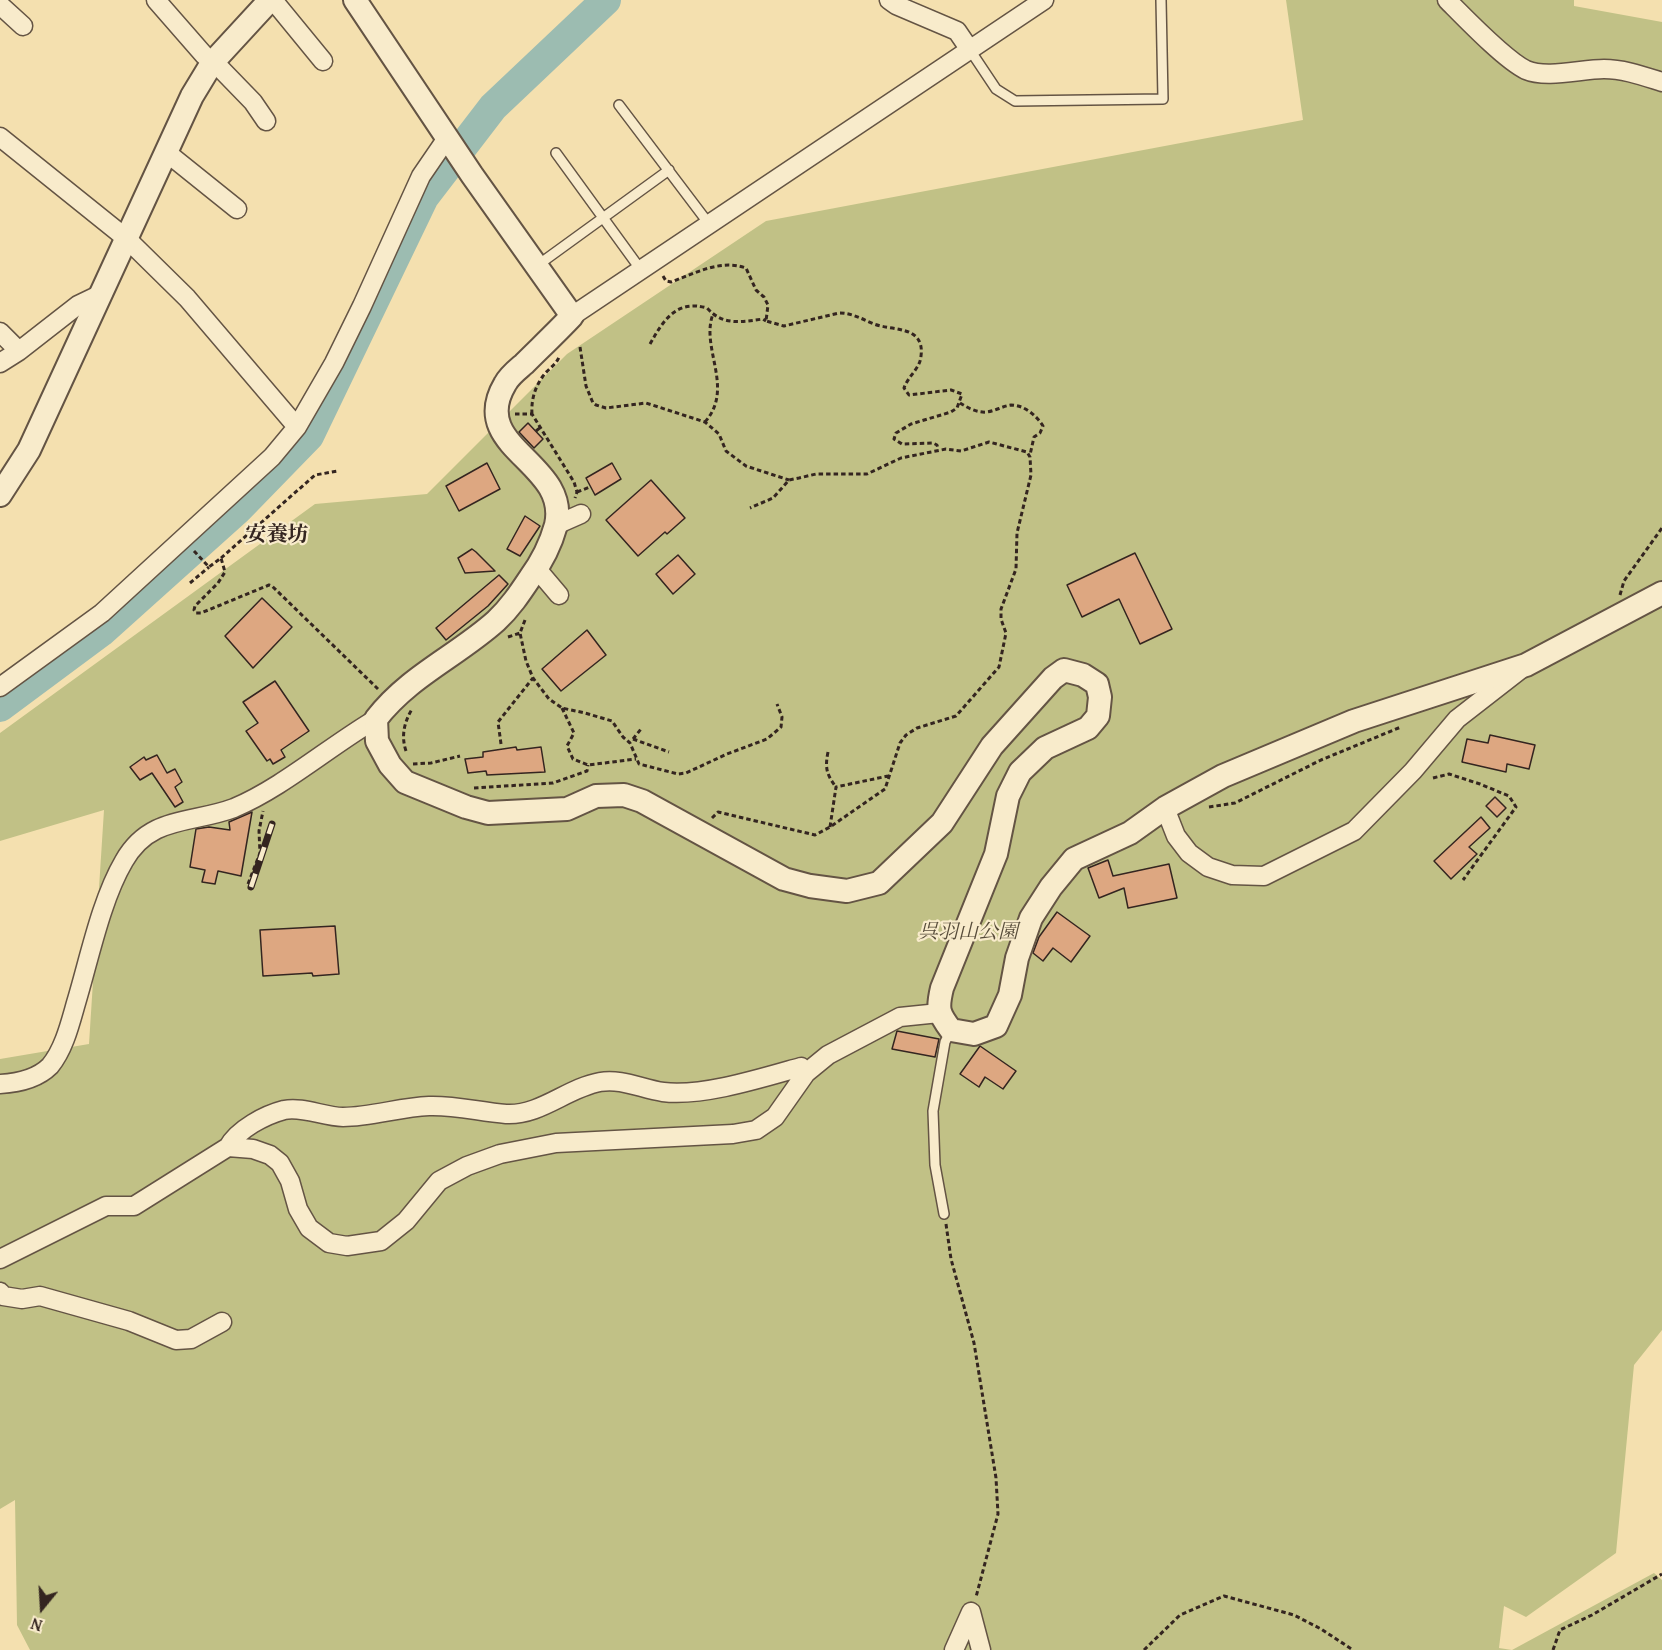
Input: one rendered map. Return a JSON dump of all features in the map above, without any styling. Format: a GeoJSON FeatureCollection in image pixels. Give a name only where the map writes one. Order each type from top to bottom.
{"type":"FeatureCollection","features":[{"type":"Feature","properties":{"kind":"street"},"geometry":{"type":"LineString","coordinates":[[156,0],[212,63],[220,68],[253,102],[267,121]]}},
{"type":"Feature","properties":{"kind":"street"},"geometry":{"type":"LineString","coordinates":[[0,495],[29,450],[192,96],[212,63],[271,0],[323,61]]}},
{"type":"Feature","properties":{"kind":"street"},"geometry":{"type":"LineString","coordinates":[[355,0],[536,266],[566,322]]}},
{"type":"Feature","properties":{"kind":"street"},"geometry":{"type":"LineString","coordinates":[[889,0],[957,31],[970,50]]}},
{"type":"Feature","properties":{"kind":"street"},"geometry":{"type":"LineString","coordinates":[[928,0],[929,19]]}},
{"type":"Feature","properties":{"kind":"street"},"geometry":{"type":"LineString","coordinates":[[0,1084],[35,1077],[50,1065],[65,1038],[112,884],[125,859],[146,836],[167,824],[233,808],[265,797],[382,711],[412,681],[459,650],[496,620],[519,596],[537,568],[556,525],[557,508],[553,490],[544,477],[505,439],[495,414],[496,401],[506,382],[566,322],[1044,0]]}},
{"type":"Feature","properties":{"kind":"street"},"geometry":{"type":"LineString","coordinates":[[1447,0],[1509,58],[1527,70],[1543,74],[1605,69],[1633,73],[1662,82]]}},
{"type":"Feature","properties":{"kind":"street"},"geometry":{"type":"LineString","coordinates":[[0,5],[23,26]]}},
{"type":"Feature","properties":{"kind":"street"},"geometry":{"type":"LineString","coordinates":[[0,137],[127,239],[187,298],[297,427]]}},
{"type":"Feature","properties":{"kind":"street"},"geometry":{"type":"LineString","coordinates":[[0,687],[102,613],[272,457],[297,427],[334,363],[363,306],[421,176],[447,138]]}},
{"type":"Feature","properties":{"kind":"street"},"geometry":{"type":"LineString","coordinates":[[166,153],[237,209]]}},
{"type":"Feature","properties":{"kind":"street"},"geometry":{"type":"LineString","coordinates":[[0,363],[78,305],[103,293]]}},
{"type":"Feature","properties":{"kind":"street"},"geometry":{"type":"LineString","coordinates":[[0,332],[19,351]]}},
{"type":"Feature","properties":{"kind":"street"},"geometry":{"type":"LineString","coordinates":[[556,525],[581,514]]}},
{"type":"Feature","properties":{"kind":"street"},"geometry":{"type":"LineString","coordinates":[[537,568],[559,595]]}},
{"type":"Feature","properties":{"kind":"street"},"geometry":{"type":"LineString","coordinates":[[228,1147],[253,1149],[270,1155],[280,1163],[290,1181],[298,1209],[309,1228],[329,1243],[347,1246],[381,1241],[406,1221],[439,1181],[467,1166],[500,1154],[556,1143],[733,1134],[756,1130],[775,1117],[806,1073],[828,1055],[900,1017],[945,1022],[974,1034],[996,1026],[1010,995],[1017,958],[1031,918],[1051,887],[1074,859],[1130,833],[1165,808],[1223,776],[1354,721],[1526,665],[1662,593]]}},
{"type":"Feature","properties":{"kind":"street"},"geometry":{"type":"LineString","coordinates":[[1165,808],[1176,836],[1189,854],[1208,867],[1232,875],[1264,876],[1354,831],[1413,771],[1457,719],[1526,665]]}},
{"type":"Feature","properties":{"kind":"street"},"geometry":{"type":"LineString","coordinates":[[382,711],[377,741],[400,765],[405,782],[465,807],[488,813],[567,808],[596,796],[624,795],[642,801],[784,879],[810,886],[847,891],[879,883],[942,823],[992,746],[1053,678],[1064,670],[1083,675],[1097,684],[1100,698],[1098,716],[1088,728],[1045,748],[1020,772],[1008,796],[996,854],[942,988],[938,1006],[945,1022]]}},
{"type":"Feature","properties":{"kind":"street"},"geometry":{"type":"LineString","coordinates":[[0,1259],[106,1206],[134,1206],[228,1147],[233,1138],[264,1117],[287,1110],[339,1117],[358,1117],[387,1110],[429,1106],[508,1114],[530,1110],[584,1086],[603,1082],[629,1084],[663,1092],[690,1093],[801,1067],[806,1073]]}},
{"type":"Feature","properties":{"kind":"street"},"geometry":{"type":"LineString","coordinates":[[0,1292],[3,1296],[22,1299],[40,1296],[129,1321],[176,1340],[191,1339],[222,1322]]}},
{"type":"Feature","properties":{"kind":"street"},"geometry":{"type":"LineString","coordinates":[[954,1650],[971,1612]]}},
{"type":"Feature","properties":{"kind":"street"},"geometry":{"type":"LineString","coordinates":[[971,1612],[981,1650]]}},
{"type":"Feature","properties":{"kind":"lane"},"geometry":{"type":"LineString","coordinates":[[970,50],[996,89],[1015,101],[1163,99],[1161,0]]}},
{"type":"Feature","properties":{"kind":"lane"},"geometry":{"type":"LineString","coordinates":[[619,105],[710,224]]}},
{"type":"Feature","properties":{"kind":"lane"},"geometry":{"type":"LineString","coordinates":[[556,153],[603,218],[647,266]]}},
{"type":"Feature","properties":{"kind":"lane"},"geometry":{"type":"LineString","coordinates":[[536,266],[669,170]]}},
{"type":"Feature","properties":{"kind":"lane"},"geometry":{"type":"LineString","coordinates":[[944,1214],[935,1164],[933,1111],[945,1042],[945,1022]]}},
{"type":"Feature","properties":{"kind":"path"},"geometry":{"type":"LineString","coordinates":[[647,266],[666,281],[671,282],[727,264],[746,268],[756,290],[768,304],[766,321]]}},
{"type":"Feature","properties":{"kind":"path"},"geometry":{"type":"LineString","coordinates":[[650,344],[663,320],[680,309],[690,306],[707,308],[713,314],[731,323],[763,319],[784,326],[847,313],[873,323],[910,332],[918,339],[921,356],[917,369],[905,384],[906,394],[951,390],[963,394],[957,408],[951,412],[896,432],[894,439],[902,444],[933,443],[937,445],[938,450]]}},
{"type":"Feature","properties":{"kind":"path"},"geometry":{"type":"LineString","coordinates":[[705,422],[713,413],[718,382],[711,334],[713,314]]}},
{"type":"Feature","properties":{"kind":"path"},"geometry":{"type":"LineString","coordinates":[[532,414],[531,402],[537,388],[543,376],[561,354],[566,322]]}},
{"type":"Feature","properties":{"kind":"path"},"geometry":{"type":"LineString","coordinates":[[580,347],[586,386],[596,405],[606,408],[646,403],[705,422],[719,434],[726,451],[746,466],[789,480],[816,474],[867,474],[901,458],[938,450],[961,451],[989,442],[1027,452],[1030,457]]}},
{"type":"Feature","properties":{"kind":"path"},"geometry":{"type":"LineString","coordinates":[[711,820],[718,812],[811,835],[830,827],[885,789],[900,743],[906,735],[917,728],[956,716],[999,667],[1006,633],[1001,619],[1001,609],[1016,569],[1017,532],[1031,475],[1030,457],[1034,437],[1040,433],[1043,426],[1038,418],[1012,405],[987,412],[968,409],[960,403]]}},
{"type":"Feature","properties":{"kind":"path"},"geometry":{"type":"LineString","coordinates":[[536,431],[541,427]]}},
{"type":"Feature","properties":{"kind":"path"},"geometry":{"type":"LineString","coordinates":[[190,583],[315,475],[338,471]]}},
{"type":"Feature","properties":{"kind":"path"},"geometry":{"type":"LineString","coordinates":[[750,508],[773,498],[789,480]]}},
{"type":"Feature","properties":{"kind":"path"},"geometry":{"type":"LineString","coordinates":[[577,492],[590,487]]}},
{"type":"Feature","properties":{"kind":"path"},"geometry":{"type":"LineString","coordinates":[[1615,618],[1624,580],[1662,528]]}},
{"type":"Feature","properties":{"kind":"path"},"geometry":{"type":"LineString","coordinates":[[183,538],[209,567]]}},
{"type":"Feature","properties":{"kind":"path"},"geometry":{"type":"LineString","coordinates":[[221,558],[225,572],[218,583],[195,606],[196,613],[201,614],[269,585],[272,586],[370,679],[382,711]]}},
{"type":"Feature","properties":{"kind":"path"},"geometry":{"type":"LineString","coordinates":[[525,618],[520,633],[526,661],[533,678],[549,699],[562,708],[612,721],[622,737],[669,752]]}},
{"type":"Feature","properties":{"kind":"path"},"geometry":{"type":"LineString","coordinates":[[505,638],[520,633]]}},
{"type":"Feature","properties":{"kind":"path"},"geometry":{"type":"LineString","coordinates":[[501,744],[498,722],[533,678]]}},
{"type":"Feature","properties":{"kind":"path"},"geometry":{"type":"LineString","coordinates":[[631,741],[639,764],[678,774],[686,773],[727,753],[767,739],[781,727],[782,717],[777,704]]}},
{"type":"Feature","properties":{"kind":"path"},"geometry":{"type":"LineString","coordinates":[[413,708],[407,718],[400,765],[431,764],[460,756]]}},
{"type":"Feature","properties":{"kind":"path"},"geometry":{"type":"LineString","coordinates":[[562,708],[574,733],[567,746],[573,759],[588,765],[637,759]]}},
{"type":"Feature","properties":{"kind":"path"},"geometry":{"type":"LineString","coordinates":[[1200,807],[1235,803],[1322,760],[1408,725]]}},
{"type":"Feature","properties":{"kind":"path"},"geometry":{"type":"LineString","coordinates":[[631,741],[641,729]]}},
{"type":"Feature","properties":{"kind":"path"},"geometry":{"type":"LineString","coordinates":[[828,752],[825,767],[836,787],[830,827]]}},
{"type":"Feature","properties":{"kind":"path"},"geometry":{"type":"LineString","coordinates":[[465,807],[473,788],[553,783],[587,771],[588,765]]}},
{"type":"Feature","properties":{"kind":"path"},"geometry":{"type":"LineString","coordinates":[[1433,778],[1449,774],[1480,784],[1509,796],[1516,807],[1463,880]]}},
{"type":"Feature","properties":{"kind":"path"},"geometry":{"type":"LineString","coordinates":[[836,787],[888,776]]}},
{"type":"Feature","properties":{"kind":"path"},"geometry":{"type":"LineString","coordinates":[[248,884],[260,853],[259,831],[265,797]]}},
{"type":"Feature","properties":{"kind":"path"},"geometry":{"type":"LineString","coordinates":[[944,1214],[951,1259],[974,1343],[996,1478],[998,1514],[971,1612]]}},
{"type":"Feature","properties":{"kind":"path"},"geometry":{"type":"LineString","coordinates":[[1553,1650],[1560,1630],[1662,1574]]}},
{"type":"Feature","properties":{"kind":"path"},"geometry":{"type":"LineString","coordinates":[[1144,1650],[1180,1615],[1224,1596],[1294,1615],[1353,1650]]}},
{"type":"Feature","properties":{"kind":"green space","name":"呉羽山公園"},"geometry":{"type":"Polygon","coordinates":[[[1286,0],[1574,0],[1574,6],[1662,22],[1662,1330],[1634,1365],[1616,1553],[1526,1617],[1504,1606],[1499,1648],[1512,1650],[30,1650],[17,1625],[15,1500],[0,1509],[0,1059],[89,1044],[104,810],[0,841],[0,733],[315,504],[427,494],[567,354],[766,221],[1303,120],[1286,0]]]}},
{"type":"Feature","properties":{"kind":"green space"},"geometry":{"type":"Polygon","coordinates":[[[1654,1573],[1662,1580],[1662,1650],[1512,1650],[1654,1573]]]}},
{"type":"Feature","properties":{"kind":"building"},"geometry":{"type":"Polygon","coordinates":[[[528,423],[543,439],[534,448],[519,432],[528,423]]]}},
{"type":"Feature","properties":{"kind":"building"},"geometry":{"type":"Polygon","coordinates":[[[487,463],[500,489],[459,511],[446,486],[487,463]]]}},
{"type":"Feature","properties":{"kind":"building"},"geometry":{"type":"Polygon","coordinates":[[[612,463],[621,479],[595,495],[586,478],[612,463]]]}},
{"type":"Feature","properties":{"kind":"building"},"geometry":{"type":"Polygon","coordinates":[[[651,480],[685,518],[638,556],[606,520],[651,480]]]}},
{"type":"Feature","properties":{"kind":"building"},"geometry":{"type":"Polygon","coordinates":[[[525,516],[540,526],[520,556],[507,549],[525,516]]]}},
{"type":"Feature","properties":{"kind":"building"},"geometry":{"type":"Polygon","coordinates":[[[472,549],[495,571],[465,573],[458,558],[472,549]]]}},
{"type":"Feature","properties":{"kind":"building"},"geometry":{"type":"Polygon","coordinates":[[[1135,553],[1172,629],[1140,644],[1119,599],[1082,617],[1067,585],[1135,553]]]}},
{"type":"Feature","properties":{"kind":"building"},"geometry":{"type":"Polygon","coordinates":[[[678,555],[695,574],[673,594],[656,574],[678,555]]]}},
{"type":"Feature","properties":{"kind":"building"},"geometry":{"type":"Polygon","coordinates":[[[499,575],[508,584],[488,606],[446,640],[436,628],[499,575]]]}},
{"type":"Feature","properties":{"kind":"building"},"geometry":{"type":"Polygon","coordinates":[[[262,598],[292,627],[253,668],[225,636],[262,598]]]}},
{"type":"Feature","properties":{"kind":"building"},"geometry":{"type":"Polygon","coordinates":[[[587,630],[606,655],[561,691],[542,669],[587,630]]]}},
{"type":"Feature","properties":{"kind":"building"},"geometry":{"type":"Polygon","coordinates":[[[275,681],[309,731],[281,750],[285,757],[273,764],[270,759],[267,761],[246,731],[258,723],[243,702],[275,681]]]}},
{"type":"Feature","properties":{"kind":"building"},"geometry":{"type":"Polygon","coordinates":[[[1490,735],[1535,745],[1529,769],[1507,764],[1506,772],[1462,762],[1467,739],[1488,743],[1490,735]]]}},
{"type":"Feature","properties":{"kind":"building"},"geometry":{"type":"Polygon","coordinates":[[[516,747],[517,750],[541,747],[545,772],[487,775],[486,771],[468,773],[465,759],[483,757],[483,752],[516,747]]]}},
{"type":"Feature","properties":{"kind":"building"},"geometry":{"type":"Polygon","coordinates":[[[157,755],[167,773],[175,769],[182,782],[175,787],[183,802],[175,807],[152,773],[140,780],[130,767],[144,757],[146,760],[157,755]]]}},
{"type":"Feature","properties":{"kind":"building"},"geometry":{"type":"Polygon","coordinates":[[[1495,797],[1506,808],[1497,817],[1486,806],[1495,797]]]}},
{"type":"Feature","properties":{"kind":"building"},"geometry":{"type":"Polygon","coordinates":[[[252,812],[241,876],[218,871],[215,884],[202,882],[205,870],[190,867],[196,829],[209,827],[230,830],[229,822],[252,812]]]}},
{"type":"Feature","properties":{"kind":"building"},"geometry":{"type":"Polygon","coordinates":[[[1481,817],[1490,828],[1469,847],[1477,854],[1451,879],[1434,861],[1481,817]]]}},
{"type":"Feature","properties":{"kind":"building"},"geometry":{"type":"Polygon","coordinates":[[[1108,860],[1113,876],[1169,864],[1177,898],[1128,908],[1124,888],[1099,898],[1088,868],[1108,860]]]}},
{"type":"Feature","properties":{"kind":"building"},"geometry":{"type":"Polygon","coordinates":[[[1057,912],[1090,936],[1071,962],[1053,948],[1043,961],[1033,953],[1039,937],[1057,912]]]}},
{"type":"Feature","properties":{"kind":"building"},"geometry":{"type":"Polygon","coordinates":[[[335,926],[339,974],[263,976],[260,930],[335,926]]]}},
{"type":"Feature","properties":{"kind":"building"},"geometry":{"type":"Polygon","coordinates":[[[897,1031],[939,1039],[935,1057],[892,1049],[897,1031]]]}},
{"type":"Feature","properties":{"kind":"building"},"geometry":{"type":"Polygon","coordinates":[[[980,1046],[1016,1071],[1003,1089],[985,1077],[979,1087],[960,1074],[980,1046]]]}},
{"type":"Feature","properties":{"kind":"waterway"},"geometry":{"type":"LineString","coordinates":[[0,707],[101,632],[238,509],[309,436],[424,197],[493,107],[606,0]]}},
{"type":"Feature","properties":{"kind":"railway"},"geometry":{"type":"LineString","coordinates":[[251,887],[272,824]]}},
{"type":"Feature","properties":{"kind":"district","name":"安養坊"},"geometry":{"type":"Point","coordinates":[277,536]}}]}
